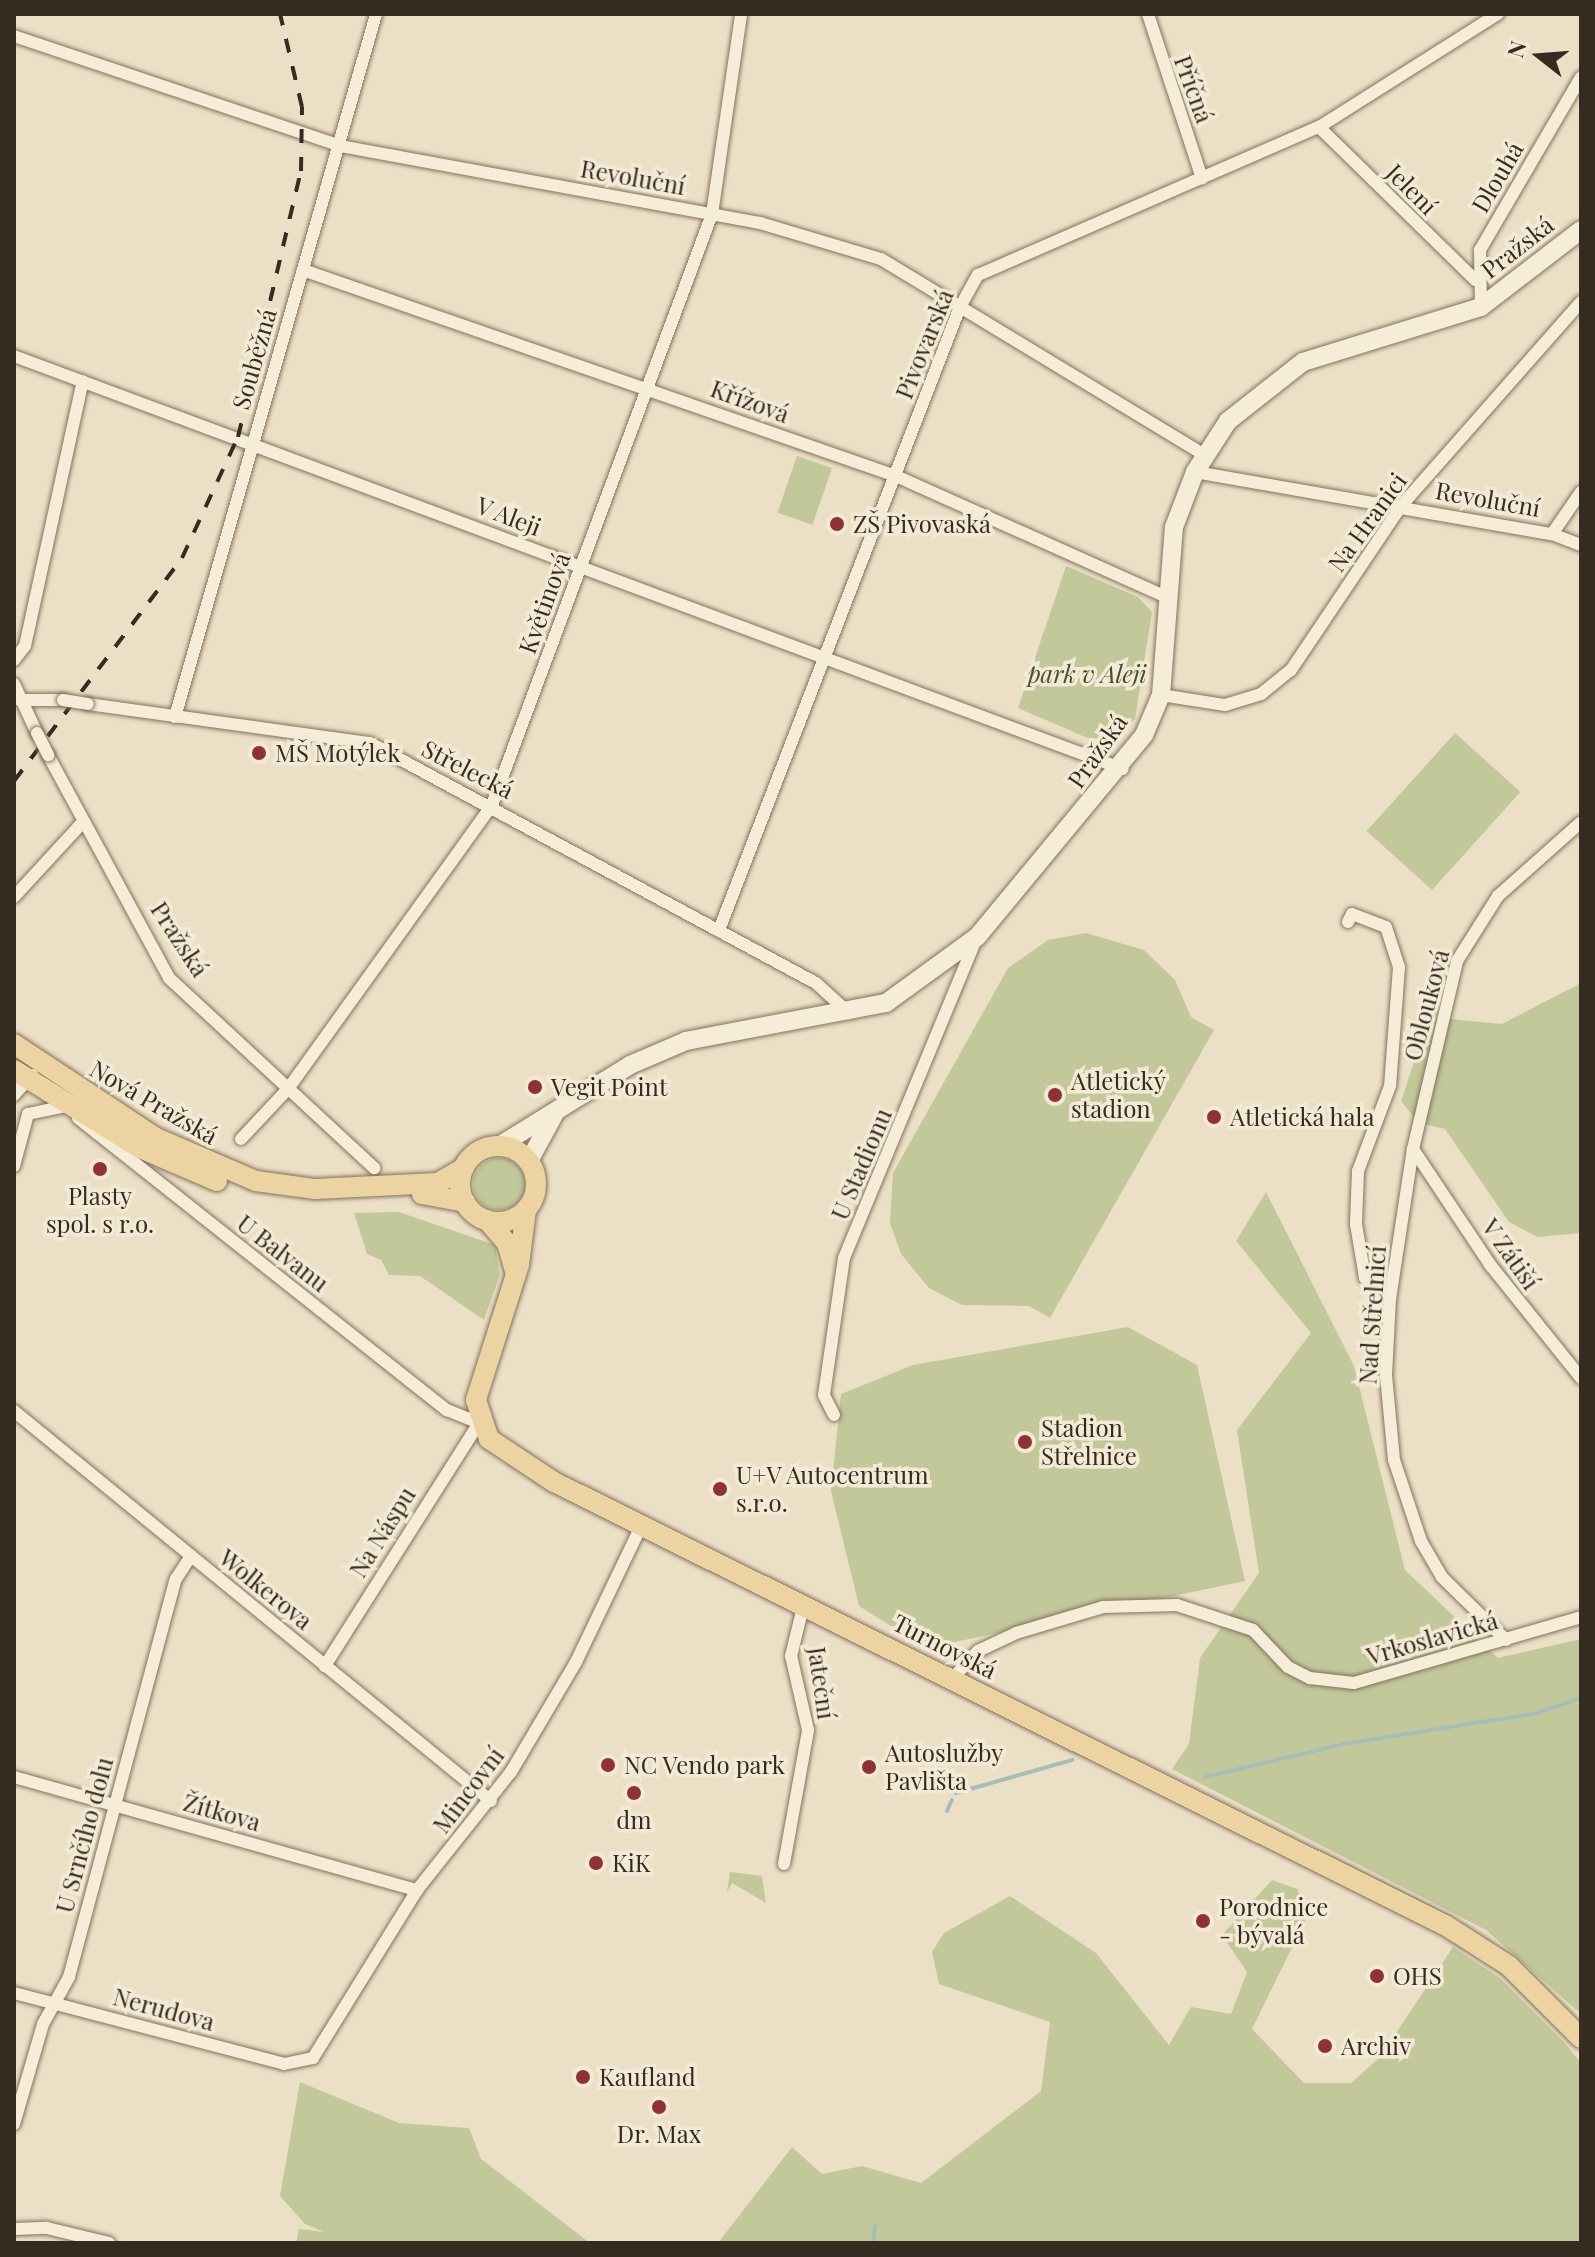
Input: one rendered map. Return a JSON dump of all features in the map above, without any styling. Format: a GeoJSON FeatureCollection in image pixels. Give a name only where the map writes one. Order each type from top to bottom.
{"type":"FeatureCollection","features":[{"type":"Feature","properties":{"kind":"main road","name":"Pražská"},"geometry":{"type":"LineString","coordinates":[[464,1168],[478,1152],[499,1146],[557,1110],[686,1041],[849,1013],[911,988],[977,937],[1123,769],[1161,695],[1171,599],[1171,547],[1199,464],[1244,403],[1285,372],[1481,307],[1581,230]]}},
{"type":"Feature","properties":{"kind":"main road","name":"Nová Pražská"},"geometry":{"type":"LineString","coordinates":[[14,1044],[28,1071],[67,1106],[179,1167],[252,1191],[314,1200],[439,1193],[465,1202]]}},
{"type":"Feature","properties":{"kind":"main road","name":"Nová Pražská"},"geometry":{"type":"LineString","coordinates":[[28,1071],[156,1138],[256,1181],[315,1189],[438,1183],[464,1168]]}},
{"type":"Feature","properties":{"kind":"main road"},"geometry":{"type":"LineString","coordinates":[[529,1161],[557,1110]]}},
{"type":"Feature","properties":{"kind":"main road"},"geometry":{"type":"LineString","coordinates":[[479,1423],[476,1400],[515,1279],[526,1210],[536,1181],[529,1161],[499,1146]]}},
{"type":"Feature","properties":{"kind":"main road"},"geometry":{"type":"LineString","coordinates":[[464,1168],[465,1202],[487,1220],[507,1243],[515,1279]]}},
{"type":"Feature","properties":{"kind":"main road"},"geometry":{"type":"LineString","coordinates":[[487,1220],[508,1221],[526,1210]]}},
{"type":"Feature","properties":{"kind":"main road","name":"Turnovská"},"geometry":{"type":"LineString","coordinates":[[479,1423],[527,1466],[1445,1925],[1509,1966],[1578,2035]]}},
{"type":"Feature","properties":{"kind":"street","name":"Souběžná"},"geometry":{"type":"LineString","coordinates":[[175,717],[376,14]]}},
{"type":"Feature","properties":{"kind":"street","name":"Květinová"},"geometry":{"type":"LineString","coordinates":[[241,1139],[288,1089],[492,805],[712,214],[741,14]]}},
{"type":"Feature","properties":{"kind":"street","name":"Příčná"},"geometry":{"type":"LineString","coordinates":[[1148,14],[1202,178]]}},
{"type":"Feature","properties":{"kind":"street","name":"Pivovarská"},"geometry":{"type":"LineString","coordinates":[[719,930],[828,657],[960,307],[978,275],[1319,127],[1498,14]]}},
{"type":"Feature","properties":{"kind":"street","name":"Revoluční"},"geometry":{"type":"LineString","coordinates":[[14,36],[340,146],[712,214],[881,259],[960,307],[1199,464],[1552,534],[1581,545]]}},
{"type":"Feature","properties":{"kind":"street","name":"Dlouhá"},"geometry":{"type":"LineString","coordinates":[[1481,307],[1475,280],[1480,250],[1581,77]]}},
{"type":"Feature","properties":{"kind":"street","name":"Jelení"},"geometry":{"type":"LineString","coordinates":[[1319,127],[1475,280]]}},
{"type":"Feature","properties":{"kind":"street","name":"Křížová"},"geometry":{"type":"LineString","coordinates":[[303,270],[896,476],[1171,599]]}},
{"type":"Feature","properties":{"kind":"street","name":"Na Hranici"},"geometry":{"type":"LineString","coordinates":[[1161,695],[1225,705],[1261,694],[1291,670],[1401,506],[1581,302]]}},
{"type":"Feature","properties":{"kind":"street","name":"V Aleji"},"geometry":{"type":"LineString","coordinates":[[14,356],[252,442],[1123,769]]}},
{"type":"Feature","properties":{"kind":"street"},"geometry":{"type":"LineString","coordinates":[[14,660],[25,646],[83,381]]}},
{"type":"Feature","properties":{"kind":"street"},"geometry":{"type":"LineString","coordinates":[[1552,534],[1581,492]]}},
{"type":"Feature","properties":{"kind":"street","name":"Pražská"},"geometry":{"type":"LineString","coordinates":[[14,684],[82,823],[169,978],[374,1168]]}},
{"type":"Feature","properties":{"kind":"street","name":"Střelecká"},"geometry":{"type":"LineString","coordinates":[[20,700],[63,700],[370,743],[492,805],[816,983],[849,1013]]}},
{"type":"Feature","properties":{"kind":"street","name":"Oblouková"},"geometry":{"type":"LineString","coordinates":[[1413,1149],[1457,961],[1474,927],[1581,822]]}},
{"type":"Feature","properties":{"kind":"street"},"geometry":{"type":"LineString","coordinates":[[14,897],[82,823]]}},
{"type":"Feature","properties":{"kind":"street"},"geometry":{"type":"LineString","coordinates":[[1348,922],[1352,914],[1386,927],[1399,967],[1390,1086],[1358,1171],[1356,1224],[1365,1278],[1390,1299]]}},
{"type":"Feature","properties":{"kind":"street","name":"U Stadionu"},"geometry":{"type":"LineString","coordinates":[[834,1415],[824,1395],[844,1258],[977,937]]}},
{"type":"Feature","properties":{"kind":"street"},"geometry":{"type":"LineString","coordinates":[[14,1095],[28,1071]]}},
{"type":"Feature","properties":{"kind":"street"},"geometry":{"type":"LineString","coordinates":[[14,1166],[28,1114],[28,1071]]}},
{"type":"Feature","properties":{"kind":"street"},"geometry":{"type":"LineString","coordinates":[[28,1114],[67,1106]]}},
{"type":"Feature","properties":{"kind":"street","name":"U Balvanu"},"geometry":{"type":"LineString","coordinates":[[67,1106],[447,1410],[479,1423]]}},
{"type":"Feature","properties":{"kind":"street","name":"Nad Střelnicí"},"geometry":{"type":"LineString","coordinates":[[1413,1149],[1390,1299],[1386,1375],[1394,1460],[1421,1541],[1442,1577],[1506,1640]]}},
{"type":"Feature","properties":{"kind":"street","name":"V Zátiší"},"geometry":{"type":"LineString","coordinates":[[1413,1149],[1491,1266],[1581,1378]]}},
{"type":"Feature","properties":{"kind":"street","name":"Wolkerova"},"geometry":{"type":"LineString","coordinates":[[14,1411],[491,1801]]}},
{"type":"Feature","properties":{"kind":"street","name":"Na Náspu"},"geometry":{"type":"LineString","coordinates":[[325,1666],[479,1423]]}},
{"type":"Feature","properties":{"kind":"street","name":"Mincovní"},"geometry":{"type":"LineString","coordinates":[[302,2064],[325,2046],[417,1890],[491,1801],[576,1662],[642,1524]]}},
{"type":"Feature","properties":{"kind":"street","name":"U Srnčího dolu"},"geometry":{"type":"LineString","coordinates":[[14,2124],[54,2003],[69,1977],[176,1579],[191,1556]]}},
{"type":"Feature","properties":{"kind":"street","name":"Jateční"},"geometry":{"type":"LineString","coordinates":[[784,1864],[808,1730],[791,1656],[804,1603]]}},
{"type":"Feature","properties":{"kind":"street","name":"Vrkoslavická"},"geometry":{"type":"LineString","coordinates":[[952,1679],[978,1651],[1016,1633],[1103,1607],[1177,1605],[1253,1630],[1288,1667],[1310,1678],[1354,1683],[1581,1617]]}},
{"type":"Feature","properties":{"kind":"street","name":"Žítkova"},"geometry":{"type":"LineString","coordinates":[[14,1777],[417,1890]]}},
{"type":"Feature","properties":{"kind":"street","name":"Nerudova"},"geometry":{"type":"LineString","coordinates":[[14,1993],[302,2064]]}},
{"type":"Feature","properties":{"kind":"street"},"geometry":{"type":"LineString","coordinates":[[14,2229],[47,2228],[109,2243]]}},
{"type":"Feature","properties":{"kind":"green space"},"geometry":{"type":"Polygon","coordinates":[[[797,456],[832,468],[812,525],[777,513],[797,456]]]}},
{"type":"Feature","properties":{"kind":"green space","name":"park v Aleji"},"geometry":{"type":"Polygon","coordinates":[[[1066,566],[1138,597],[1152,612],[1135,719],[1106,746],[1018,708],[1066,566]]]}},
{"type":"Feature","properties":{"kind":"green space"},"geometry":{"type":"Polygon","coordinates":[[[1455,733],[1520,792],[1432,890],[1367,831],[1455,733]]]}},
{"type":"Feature","properties":{"kind":"green space","name":"Atletický stadion"},"geometry":{"type":"Polygon","coordinates":[[[1086,933],[1144,950],[1175,980],[1191,1017],[1214,1030],[1050,1318],[1029,1306],[962,1305],[929,1288],[901,1254],[890,1223],[893,1173],[1008,968],[1048,940],[1086,933]]]}},
{"type":"Feature","properties":{"kind":"green space"},"geometry":{"type":"Polygon","coordinates":[[[1581,983],[1581,1233],[1537,1237],[1509,1222],[1445,1129],[1419,1123],[1401,1101],[1429,1017],[1502,1024],[1581,983]]]}},
{"type":"Feature","properties":{"kind":"green space"},"geometry":{"type":"Polygon","coordinates":[[[499,1158],[518,1165],[525,1184],[518,1203],[499,1210],[480,1203],[473,1184],[480,1165],[499,1158]]]}},
{"type":"Feature","properties":{"kind":"green space"},"geometry":{"type":"Polygon","coordinates":[[[1266,1192],[1354,1366],[1405,1570],[1498,1658],[1581,1639],[1581,2014],[1486,1930],[1172,1769],[1189,1744],[1200,1658],[1259,1573],[1237,1430],[1311,1333],[1236,1241],[1266,1192]]]}},
{"type":"Feature","properties":{"kind":"green space"},"geometry":{"type":"Polygon","coordinates":[[[399,1212],[495,1245],[500,1275],[484,1320],[420,1276],[389,1275],[381,1260],[367,1254],[354,1213],[399,1212]]]}},
{"type":"Feature","properties":{"kind":"green space","name":"Stadion Střelnice"},"geometry":{"type":"Polygon","coordinates":[[[1128,1327],[1197,1365],[1245,1581],[926,1648],[859,1606],[831,1491],[841,1394],[913,1365],[1128,1327]]]}},
{"type":"Feature","properties":{"kind":"green space"},"geometry":{"type":"Polygon","coordinates":[[[730,1872],[762,1876],[766,1903],[732,1883],[727,1892],[730,1872]]]}},
{"type":"Feature","properties":{"kind":"green space"},"geometry":{"type":"Polygon","coordinates":[[[1272,1880],[1297,1889],[1309,1913],[1252,2029],[1304,2083],[1351,2083],[1380,2057],[1453,1947],[1500,1978],[1563,2041],[1581,2063],[1581,2243],[718,2243],[792,2147],[822,2174],[862,2166],[921,2183],[1041,2091],[1050,2022],[939,1984],[932,1952],[944,1933],[1010,1896],[1096,1953],[1169,2045],[1191,2007],[1231,2014],[1247,1972],[1222,1935],[1272,1880]]]}},
{"type":"Feature","properties":{"kind":"green space"},"geometry":{"type":"Polygon","coordinates":[[[300,2082],[399,2123],[469,2128],[481,2159],[590,2243],[296,2243],[299,2229],[324,2232],[305,2224],[280,2196],[300,2082]]]}},
{"type":"Feature","properties":{"kind":"waterway"},"geometry":{"type":"LineString","coordinates":[[1205,1777],[1343,1744],[1533,1714],[1581,1698]]}},
{"type":"Feature","properties":{"kind":"waterway"},"geometry":{"type":"LineString","coordinates":[[956,1793],[1072,1760]]}},
{"type":"Feature","properties":{"kind":"waterway"},"geometry":{"type":"LineString","coordinates":[[947,1811],[952,1800]]}},
{"type":"Feature","properties":{"kind":"waterway"},"geometry":{"type":"LineString","coordinates":[[873,2243],[875,2226]]}},
{"type":"Feature","properties":{"kind":"railway"},"geometry":{"type":"LineString","coordinates":[[14,781],[182,558],[238,437],[301,171],[302,107],[280,14]]}},
{"type":"Feature","properties":{"kind":"place","name":"ZŠ Pivovaská"},"geometry":{"type":"Point","coordinates":[837,524]}},
{"type":"Feature","properties":{"kind":"place","name":"MŠ Motýlek"},"geometry":{"type":"Point","coordinates":[259,753]}},
{"type":"Feature","properties":{"kind":"place","name":"Vegit Point"},"geometry":{"type":"Point","coordinates":[535,1087]}},
{"type":"Feature","properties":{"kind":"place","name":"Atletický stadion"},"geometry":{"type":"Point","coordinates":[1055,1095]}},
{"type":"Feature","properties":{"kind":"place","name":"Atletická hala"},"geometry":{"type":"Point","coordinates":[1214,1117]}},
{"type":"Feature","properties":{"kind":"place","name":"Plasty spol. s r.o."},"geometry":{"type":"Point","coordinates":[100,1169]}},
{"type":"Feature","properties":{"kind":"place","name":"Stadion Střelnice"},"geometry":{"type":"Point","coordinates":[1025,1442]}},
{"type":"Feature","properties":{"kind":"place","name":"U+V Autocentrum s.r.o."},"geometry":{"type":"Point","coordinates":[720,1489]}},
{"type":"Feature","properties":{"kind":"place","name":"NC Vendo park"},"geometry":{"type":"Point","coordinates":[608,1765]}},
{"type":"Feature","properties":{"kind":"place","name":"Autoslužby Pavlišta"},"geometry":{"type":"Point","coordinates":[869,1767]}},
{"type":"Feature","properties":{"kind":"place","name":"dm"},"geometry":{"type":"Point","coordinates":[634,1793]}},
{"type":"Feature","properties":{"kind":"place","name":"KiK"},"geometry":{"type":"Point","coordinates":[596,1863]}},
{"type":"Feature","properties":{"kind":"place","name":"Porodnice - bývalá"},"geometry":{"type":"Point","coordinates":[1203,1921]}},
{"type":"Feature","properties":{"kind":"place","name":"OHS"},"geometry":{"type":"Point","coordinates":[1377,1976]}},
{"type":"Feature","properties":{"kind":"place","name":"Archiv"},"geometry":{"type":"Point","coordinates":[1325,2046]}},
{"type":"Feature","properties":{"kind":"place","name":"Kaufland"},"geometry":{"type":"Point","coordinates":[583,2077]}},
{"type":"Feature","properties":{"kind":"place","name":"Dr. Max"},"geometry":{"type":"Point","coordinates":[659,2107]}}]}
